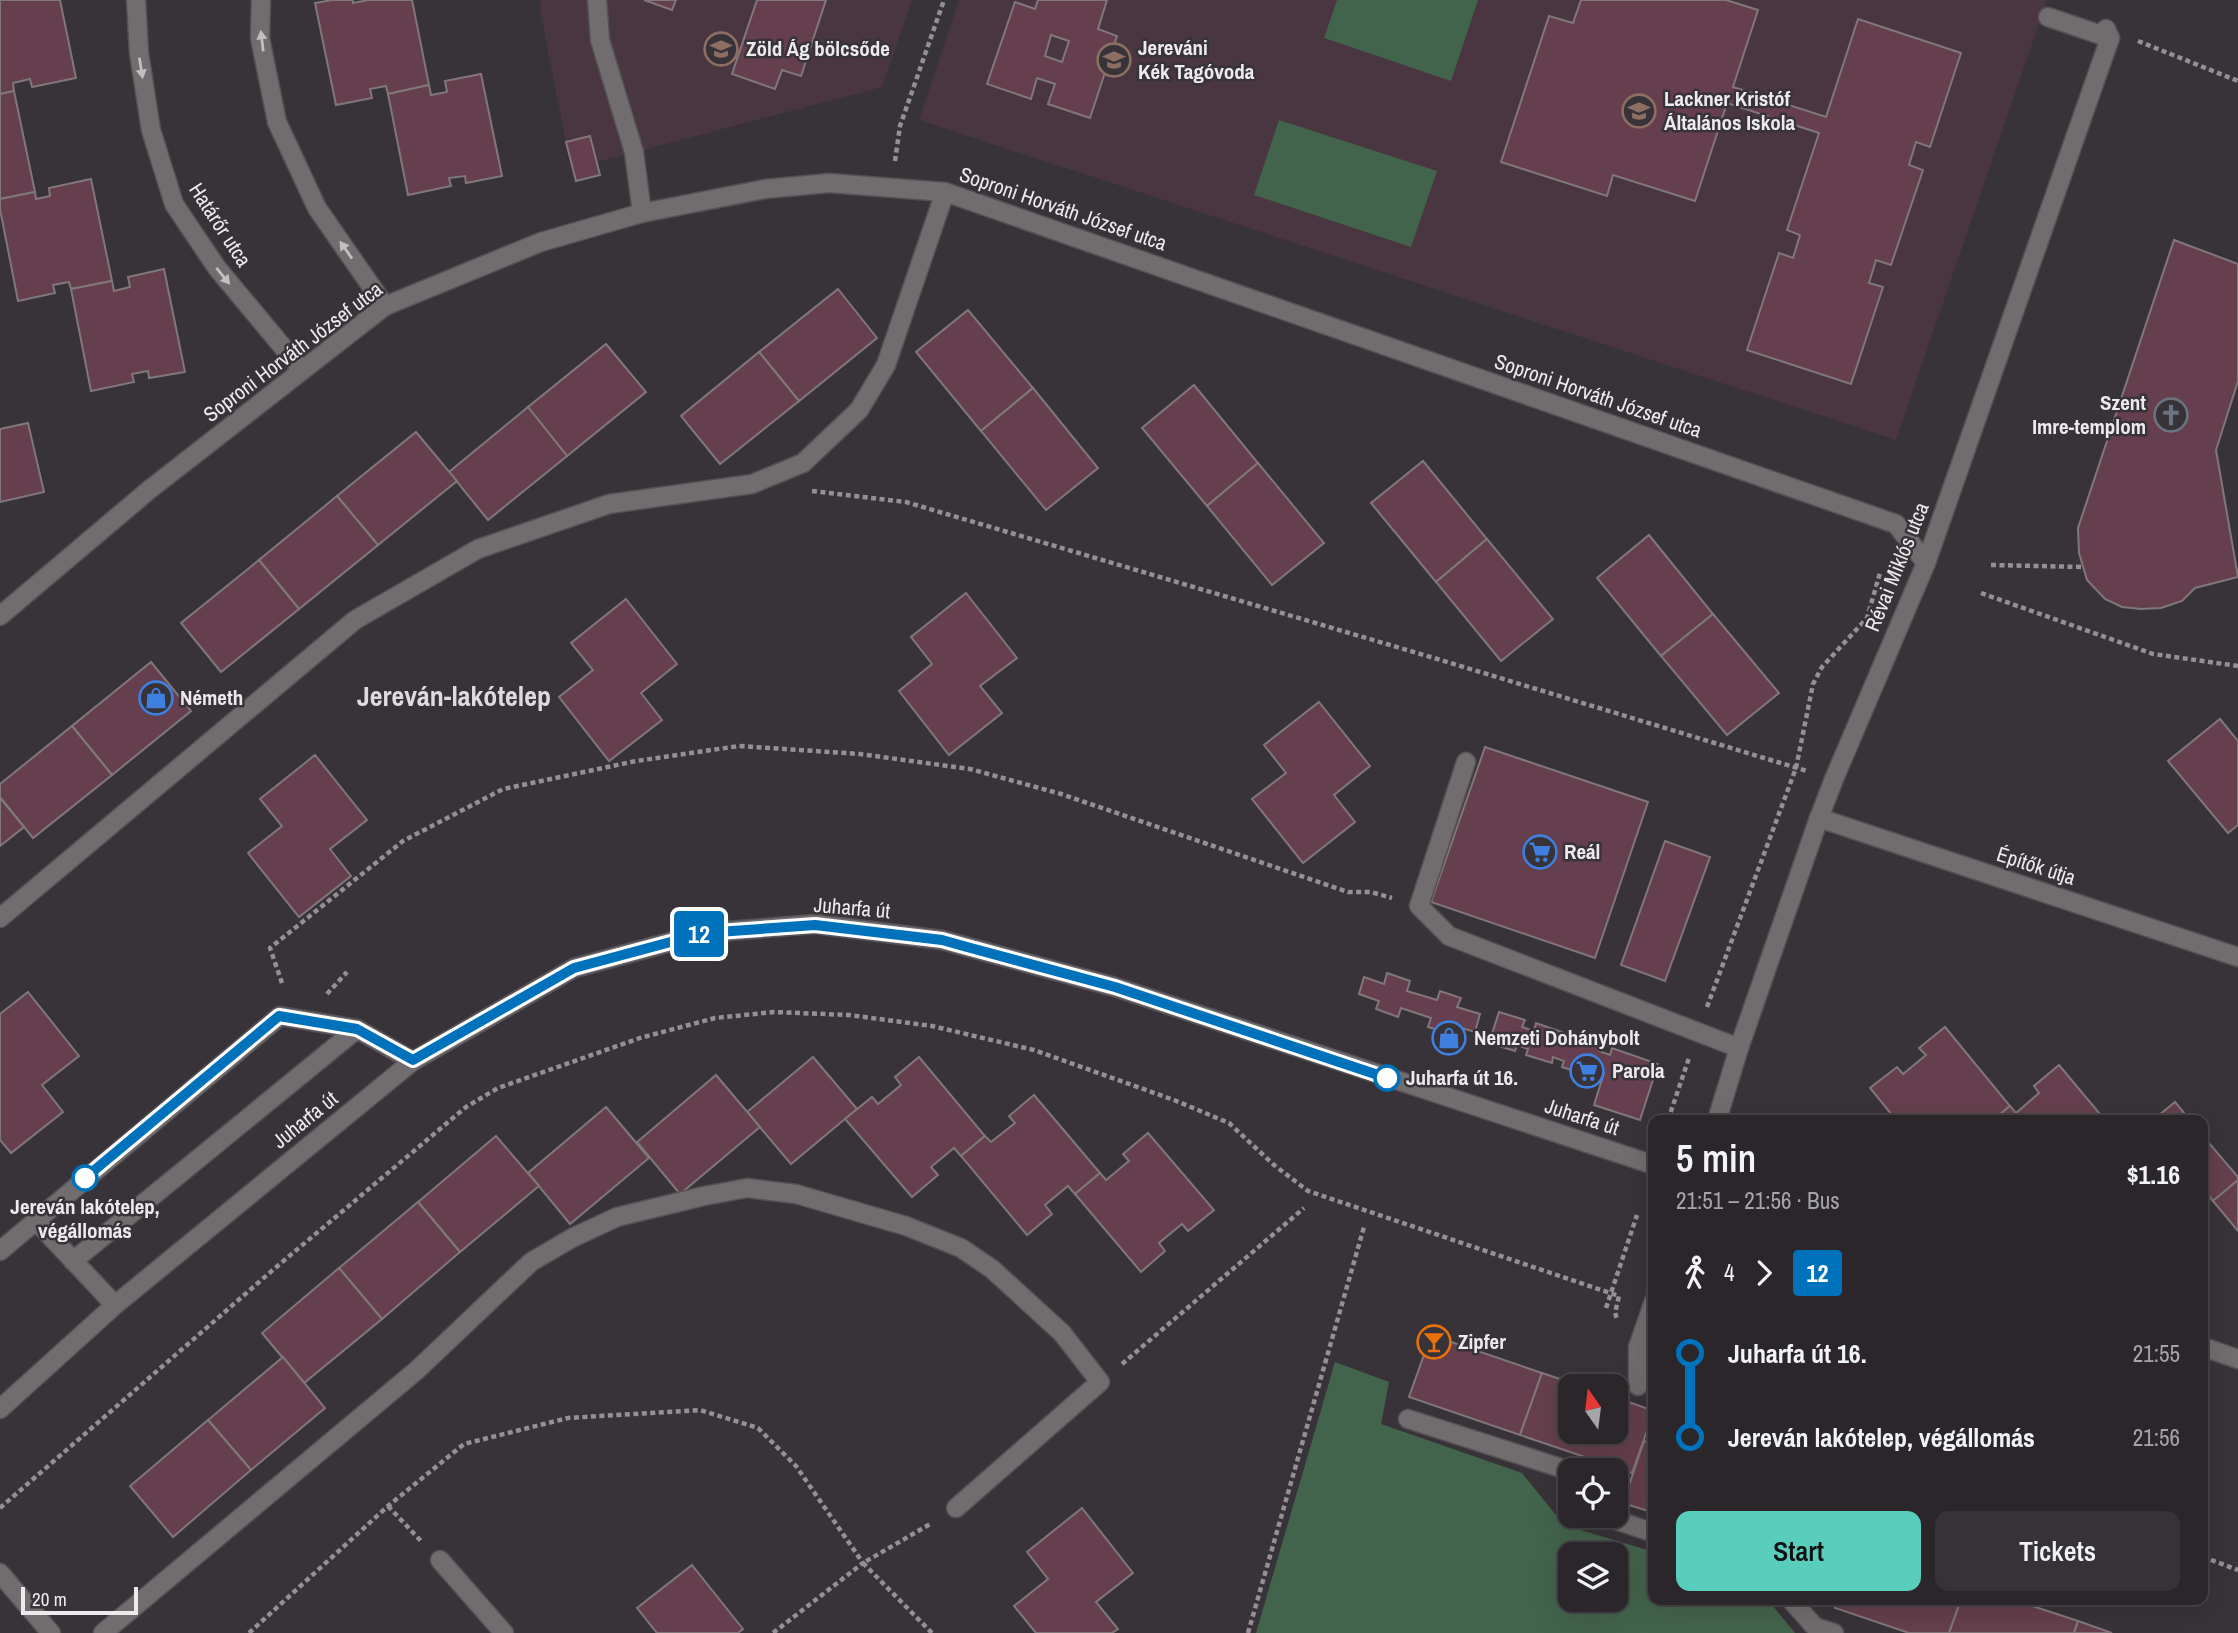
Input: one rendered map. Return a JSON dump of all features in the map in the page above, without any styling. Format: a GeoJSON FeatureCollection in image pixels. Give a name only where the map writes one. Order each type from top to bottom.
{"type":"FeatureCollection","features":[{"type":"Feature","properties":{"kind":"street","name":"Határőr utca"},"geometry":{"type":"LineString","coordinates":[[136,0],[139,53],[151,130],[174,204],[217,268],[302,370]]}},
{"type":"Feature","properties":{"kind":"street"},"geometry":{"type":"LineString","coordinates":[[261,0],[260,38],[277,122],[317,208],[385,306]]}},
{"type":"Feature","properties":{"kind":"street"},"geometry":{"type":"LineString","coordinates":[[597,0],[600,40],[634,152],[642,213]]}},
{"type":"Feature","properties":{"kind":"street"},"geometry":{"type":"LineString","coordinates":[[2048,17],[2108,33]]}},
{"type":"Feature","properties":{"kind":"street","name":"Révai Miklós utca"},"geometry":{"type":"LineString","coordinates":[[1719,1115],[1819,818],[1926,562],[2108,33]]}},
{"type":"Feature","properties":{"kind":"street","name":"Soproni Horváth József utca"},"geometry":{"type":"LineString","coordinates":[[0,616],[149,490],[385,306],[541,242],[642,213],[765,189],[829,183],[944,192],[1896,524],[1926,562]]}},
{"type":"Feature","properties":{"kind":"street"},"geometry":{"type":"LineString","coordinates":[[0,918],[355,620],[478,549],[609,504],[752,484],[803,463],[859,410],[886,365],[944,192]]}},
{"type":"Feature","properties":{"kind":"street"},"geometry":{"type":"LineString","coordinates":[[1466,762],[1419,906],[1449,936],[1739,1048]]}},
{"type":"Feature","properties":{"kind":"street","name":"Építők útja"},"geometry":{"type":"LineString","coordinates":[[1819,818],[2238,957]]}},
{"type":"Feature","properties":{"kind":"street","name":"Juharfa út"},"geometry":{"type":"LineString","coordinates":[[0,1409],[115,1305],[413,1060],[574,968],[704,933],[815,925],[942,940],[1115,987],[1648,1163]]}},
{"type":"Feature","properties":{"kind":"street"},"geometry":{"type":"LineString","coordinates":[[0,1251],[279,1016],[357,1029],[413,1060]]}},
{"type":"Feature","properties":{"kind":"street"},"geometry":{"type":"LineString","coordinates":[[73,1261],[357,1029]]}},
{"type":"Feature","properties":{"kind":"street"},"geometry":{"type":"LineString","coordinates":[[103,1633],[417,1370],[531,1262],[572,1238],[617,1217],[747,1188],[796,1194],[896,1222],[961,1248],[992,1269],[1062,1333],[1100,1382],[956,1508]]}},
{"type":"Feature","properties":{"kind":"street"},"geometry":{"type":"LineString","coordinates":[[35,1220],[115,1305]]}},
{"type":"Feature","properties":{"kind":"street"},"geometry":{"type":"LineString","coordinates":[[1638,1386],[1638,1347],[1648,1318]]}},
{"type":"Feature","properties":{"kind":"street"},"geometry":{"type":"LineString","coordinates":[[2208,1349],[2238,1359]]}},
{"type":"Feature","properties":{"kind":"street"},"geometry":{"type":"LineString","coordinates":[[1408,1419],[1558,1467]]}},
{"type":"Feature","properties":{"kind":"street"},"geometry":{"type":"LineString","coordinates":[[1628,1524],[1648,1531]]}},
{"type":"Feature","properties":{"kind":"street"},"geometry":{"type":"LineString","coordinates":[[440,1560],[503,1633]]}},
{"type":"Feature","properties":{"kind":"street"},"geometry":{"type":"LineString","coordinates":[[0,1573],[51,1633]]}},
{"type":"Feature","properties":{"kind":"street"},"geometry":{"type":"LineString","coordinates":[[1795,1605],[1815,1627],[1834,1633]]}},
{"type":"Feature","properties":{"kind":"path"},"geometry":{"type":"LineString","coordinates":[[891,186],[900,126],[944,0]]}},
{"type":"Feature","properties":{"kind":"path"},"geometry":{"type":"LineString","coordinates":[[2108,33],[2238,81]]}},
{"type":"Feature","properties":{"kind":"path"},"geometry":{"type":"LineString","coordinates":[[804,490],[906,502],[1834,779]]}},
{"type":"Feature","properties":{"kind":"path"},"geometry":{"type":"LineString","coordinates":[[1991,565],[2083,567]]}},
{"type":"Feature","properties":{"kind":"path"},"geometry":{"type":"LineString","coordinates":[[1708,1004],[1796,768],[1813,684],[1822,667],[1867,618],[1880,573]]}},
{"type":"Feature","properties":{"kind":"path"},"geometry":{"type":"LineString","coordinates":[[1981,593],[2152,654],[2238,666]]}},
{"type":"Feature","properties":{"kind":"path"},"geometry":{"type":"LineString","coordinates":[[282,983],[270,948],[403,841],[503,789],[636,761],[738,746],[860,754],[970,769],[1061,794],[1348,892],[1371,892],[1419,906]]}},
{"type":"Feature","properties":{"kind":"path"},"geometry":{"type":"LineString","coordinates":[[326,995],[347,972]]}},
{"type":"Feature","properties":{"kind":"path"},"geometry":{"type":"LineString","coordinates":[[1100,1382],[1304,1208]]}},
{"type":"Feature","properties":{"kind":"path"},"geometry":{"type":"LineString","coordinates":[[1606,1308],[1637,1215]]}},
{"type":"Feature","properties":{"kind":"path"},"geometry":{"type":"LineString","coordinates":[[1248,1633],[1364,1227]]}},
{"type":"Feature","properties":{"kind":"path"},"geometry":{"type":"LineString","coordinates":[[249,1633],[388,1506],[464,1444],[568,1418],[700,1410],[758,1428],[796,1466],[863,1563],[932,1633]]}},
{"type":"Feature","properties":{"kind":"path"},"geometry":{"type":"LineString","coordinates":[[388,1506],[440,1560]]}},
{"type":"Feature","properties":{"kind":"path"},"geometry":{"type":"LineString","coordinates":[[773,1633],[863,1563],[956,1508]]}},
{"type":"Feature","properties":{"kind":"path"},"geometry":{"type":"LineString","coordinates":[[2208,1559],[2238,1570]]}},
{"type":"Feature","properties":{"kind":"shaded area","name":"Zöld Ág bölcsőde"},"geometry":{"type":"Polygon","coordinates":[[[541,0],[912,0],[882,87],[597,162],[590,136],[566,142],[540,10],[541,0]]]}},
{"type":"Feature","properties":{"kind":"shaded area","name":"Lackner Kristóf Általános Iskola"},"geometry":{"type":"Polygon","coordinates":[[[959,0],[2047,0],[1896,440],[919,120],[959,0]]]}},
{"type":"Feature","properties":{"kind":"green space"},"geometry":{"type":"Polygon","coordinates":[[[1337,0],[1478,0],[1451,81],[1324,38],[1337,0]]]}},
{"type":"Feature","properties":{"kind":"green space"},"geometry":{"type":"Polygon","coordinates":[[[1279,120],[1437,171],[1411,247],[1254,195],[1279,120]]]}},
{"type":"Feature","properties":{"kind":"green space"},"geometry":{"type":"Polygon","coordinates":[[[1335,1362],[1389,1382],[1381,1424],[1522,1473],[1558,1518],[1558,1528],[1574,1528],[1621,1542],[1558,1542],[1558,1612],[1628,1612],[1628,1544],[1648,1550],[1648,1605],[1772,1605],[1795,1633],[1256,1633],[1335,1362]]]}},
{"type":"Feature","properties":{"kind":"building"},"geometry":{"type":"Polygon","coordinates":[[[0,0],[60,0],[76,78],[32,87],[30,79],[13,83],[14,91],[0,94],[0,0]]]}},
{"type":"Feature","properties":{"kind":"building"},"geometry":{"type":"Polygon","coordinates":[[[353,0],[353,3],[368,0],[412,0],[429,85],[388,94],[386,86],[370,89],[372,98],[336,105],[315,3],[353,0]]]}},
{"type":"Feature","properties":{"kind":"building"},"geometry":{"type":"Polygon","coordinates":[[[644,0],[676,0],[672,10],[644,0]]]}},
{"type":"Feature","properties":{"kind":"building"},"geometry":{"type":"Polygon","coordinates":[[[757,0],[826,0],[801,76],[782,70],[775,89],[732,74],[757,0]]]}},
{"type":"Feature","properties":{"kind":"building"},"geometry":{"type":"Polygon","coordinates":[[[1038,0],[1107,0],[1098,29],[1117,36],[1090,118],[1048,104],[1055,84],[1037,78],[1031,99],[987,84],[1015,2],[1035,9],[1038,0]],[[1051,35],[1045,56],[1062,62],[1069,41],[1051,35]]]}},
{"type":"Feature","properties":{"kind":"building"},"geometry":{"type":"Polygon","coordinates":[[[1581,0],[1726,0],[1758,10],[1733,87],[1826,117],[1858,19],[1961,53],[1930,147],[1916,142],[1909,165],[1923,170],[1891,265],[1876,260],[1869,283],[1883,287],[1851,384],[1747,350],[1779,253],[1793,258],[1800,235],[1787,230],[1819,133],[1727,103],[1695,201],[1613,175],[1607,196],[1501,162],[1549,16],[1573,23],[1581,0]]]}},
{"type":"Feature","properties":{"kind":"building"},"geometry":{"type":"Polygon","coordinates":[[[481,74],[502,176],[466,183],[465,176],[449,178],[451,186],[408,195],[388,94],[429,85],[431,95],[447,92],[445,81],[481,74]]]}},
{"type":"Feature","properties":{"kind":"building"},"geometry":{"type":"Polygon","coordinates":[[[14,91],[35,192],[0,199],[0,94],[14,91]]]}},
{"type":"Feature","properties":{"kind":"building"},"geometry":{"type":"Polygon","coordinates":[[[590,136],[600,175],[576,181],[566,142],[590,136]]]}},
{"type":"Feature","properties":{"kind":"building"},"geometry":{"type":"Polygon","coordinates":[[[91,179],[112,281],[71,289],[69,282],[53,285],[55,293],[18,301],[0,199],[35,192],[36,199],[50,196],[49,188],[91,179]]]}},
{"type":"Feature","properties":{"kind":"building","name":"Szent Imre-templom"},"geometry":{"type":"Polygon","coordinates":[[[2174,240],[2238,264],[2238,381],[2216,450],[2238,577],[2195,588],[2182,601],[2161,608],[2122,607],[2105,599],[2087,580],[2079,553],[2078,528],[2174,240]]]}},
{"type":"Feature","properties":{"kind":"building"},"geometry":{"type":"Polygon","coordinates":[[[164,269],[185,372],[149,378],[148,371],[132,374],[134,382],[91,391],[71,289],[112,281],[114,291],[130,287],[128,277],[164,269]]]}},
{"type":"Feature","properties":{"kind":"building"},"geometry":{"type":"Polygon","coordinates":[[[838,289],[877,338],[799,401],[759,352],[838,289]]]}},
{"type":"Feature","properties":{"kind":"building"},"geometry":{"type":"Polygon","coordinates":[[[968,310],[1033,388],[981,431],[916,352],[968,310]]]}},
{"type":"Feature","properties":{"kind":"building"},"geometry":{"type":"Polygon","coordinates":[[[606,344],[646,392],[567,456],[528,407],[606,344]]]}},
{"type":"Feature","properties":{"kind":"building"},"geometry":{"type":"Polygon","coordinates":[[[759,352],[799,401],[720,464],[681,416],[759,352]]]}},
{"type":"Feature","properties":{"kind":"building"},"geometry":{"type":"Polygon","coordinates":[[[1194,385],[1258,463],[1207,506],[1142,428],[1194,385]]]}},
{"type":"Feature","properties":{"kind":"building"},"geometry":{"type":"Polygon","coordinates":[[[1033,388],[1098,468],[1046,510],[981,431],[1033,388]]]}},
{"type":"Feature","properties":{"kind":"building"},"geometry":{"type":"Polygon","coordinates":[[[528,407],[567,456],[488,520],[449,472],[528,407]]]}},
{"type":"Feature","properties":{"kind":"building"},"geometry":{"type":"Polygon","coordinates":[[[28,423],[44,492],[0,502],[0,429],[28,423]]]}},
{"type":"Feature","properties":{"kind":"building"},"geometry":{"type":"Polygon","coordinates":[[[416,432],[457,481],[378,545],[337,496],[416,432]]]}},
{"type":"Feature","properties":{"kind":"building"},"geometry":{"type":"Polygon","coordinates":[[[1423,461],[1487,539],[1436,582],[1371,503],[1423,461]]]}},
{"type":"Feature","properties":{"kind":"building"},"geometry":{"type":"Polygon","coordinates":[[[1258,463],[1324,543],[1272,585],[1207,506],[1258,463]]]}},
{"type":"Feature","properties":{"kind":"building"},"geometry":{"type":"Polygon","coordinates":[[[337,496],[378,545],[299,609],[259,560],[337,496]]]}},
{"type":"Feature","properties":{"kind":"building"},"geometry":{"type":"Polygon","coordinates":[[[1649,535],[1713,614],[1661,656],[1597,578],[1649,535]]]}},
{"type":"Feature","properties":{"kind":"building"},"geometry":{"type":"Polygon","coordinates":[[[1487,539],[1553,619],[1501,661],[1436,582],[1487,539]]]}},
{"type":"Feature","properties":{"kind":"building"},"geometry":{"type":"Polygon","coordinates":[[[259,560],[299,609],[221,672],[181,623],[259,560]]]}},
{"type":"Feature","properties":{"kind":"building"},"geometry":{"type":"Polygon","coordinates":[[[966,593],[1017,658],[980,686],[1002,713],[949,755],[899,691],[932,664],[911,637],[966,593]]]}},
{"type":"Feature","properties":{"kind":"building"},"geometry":{"type":"Polygon","coordinates":[[[626,599],[677,664],[641,693],[662,720],[609,761],[559,697],[593,670],[571,643],[626,599]]]}},
{"type":"Feature","properties":{"kind":"building"},"geometry":{"type":"Polygon","coordinates":[[[1713,614],[1779,693],[1727,735],[1661,656],[1713,614]]]}},
{"type":"Feature","properties":{"kind":"building"},"geometry":{"type":"Polygon","coordinates":[[[151,662],[191,711],[112,775],[72,726],[151,662]]]}},
{"type":"Feature","properties":{"kind":"building"},"geometry":{"type":"Polygon","coordinates":[[[1319,702],[1370,766],[1334,795],[1355,822],[1303,863],[1252,799],[1286,773],[1264,745],[1319,702]]]}},
{"type":"Feature","properties":{"kind":"building"},"geometry":{"type":"Polygon","coordinates":[[[2220,719],[2238,741],[2238,825],[2228,833],[2168,761],[2220,719]]]}},
{"type":"Feature","properties":{"kind":"building"},"geometry":{"type":"Polygon","coordinates":[[[72,726],[112,775],[33,838],[0,797],[0,784],[72,726]]]}},
{"type":"Feature","properties":{"kind":"building","name":"Reál"},"geometry":{"type":"Polygon","coordinates":[[[1485,747],[1648,802],[1595,958],[1431,902],[1485,747]]]}},
{"type":"Feature","properties":{"kind":"building"},"geometry":{"type":"Polygon","coordinates":[[[315,755],[367,820],[330,849],[351,876],[299,917],[248,853],[282,826],[260,799],[315,755]]]}},
{"type":"Feature","properties":{"kind":"building"},"geometry":{"type":"Polygon","coordinates":[[[0,798],[24,827],[0,846],[0,798]]]}},
{"type":"Feature","properties":{"kind":"building"},"geometry":{"type":"Polygon","coordinates":[[[1665,841],[1710,857],[1665,981],[1621,965],[1665,841]]]}},
{"type":"Feature","properties":{"kind":"building"},"geometry":{"type":"Polygon","coordinates":[[[1387,973],[1410,981],[1407,991],[1437,1000],[1440,991],[1461,998],[1457,1007],[1480,1014],[1475,1032],[1452,1025],[1449,1033],[1428,1027],[1431,1018],[1401,1008],[1398,1017],[1376,1009],[1379,1001],[1359,994],[1364,977],[1384,984],[1387,973]]]}},
{"type":"Feature","properties":{"kind":"building"},"geometry":{"type":"Polygon","coordinates":[[[28,992],[79,1056],[42,1085],[63,1112],[11,1153],[0,1140],[0,1014],[28,992]]]}},
{"type":"Feature","properties":{"kind":"building"},"geometry":{"type":"Polygon","coordinates":[[[1499,1012],[1525,1020],[1522,1027],[1534,1031],[1536,1023],[1562,1032],[1559,1038],[1571,1042],[1573,1036],[1601,1045],[1599,1051],[1610,1055],[1612,1048],[1658,1064],[1640,1120],[1594,1105],[1604,1073],[1593,1070],[1591,1076],[1562,1067],[1564,1061],[1553,1057],[1552,1063],[1526,1055],[1528,1049],[1517,1045],[1515,1051],[1489,1043],[1499,1012]]]}},
{"type":"Feature","properties":{"kind":"building"},"geometry":{"type":"Polygon","coordinates":[[[1945,1027],[2010,1106],[1999,1115],[1892,1115],[1870,1088],[1897,1067],[1903,1074],[1926,1055],[1919,1048],[1945,1027]]]}},
{"type":"Feature","properties":{"kind":"building"},"geometry":{"type":"Polygon","coordinates":[[[813,1057],[857,1109],[791,1164],[747,1112],[813,1057]]]}},
{"type":"Feature","properties":{"kind":"building"},"geometry":{"type":"Polygon","coordinates":[[[919,1057],[985,1136],[961,1156],[954,1148],[931,1167],[938,1175],[912,1197],[845,1119],[872,1097],[878,1104],[901,1085],[895,1077],[919,1057]]]}},
{"type":"Feature","properties":{"kind":"building"},"geometry":{"type":"Polygon","coordinates":[[[2059,1065],[2101,1115],[1999,1115],[2010,1106],[2016,1113],[2039,1093],[2034,1086],[2059,1065]]]}},
{"type":"Feature","properties":{"kind":"building"},"geometry":{"type":"Polygon","coordinates":[[[716,1075],[760,1127],[680,1194],[637,1142],[716,1075]]]}},
{"type":"Feature","properties":{"kind":"building"},"geometry":{"type":"Polygon","coordinates":[[[1034,1095],[1100,1173],[1075,1194],[1068,1186],[1045,1205],[1052,1214],[1027,1235],[961,1156],[985,1136],[991,1142],[1015,1123],[1009,1116],[1034,1095]]]}},
{"type":"Feature","properties":{"kind":"building"},"geometry":{"type":"Polygon","coordinates":[[[2175,1102],[2186,1115],[2159,1115],[2175,1102]]]}},
{"type":"Feature","properties":{"kind":"building"},"geometry":{"type":"Polygon","coordinates":[[[606,1107],[649,1158],[570,1224],[528,1173],[606,1107]]]}},
{"type":"Feature","properties":{"kind":"building"},"geometry":{"type":"Polygon","coordinates":[[[1148,1133],[1214,1210],[1188,1231],[1182,1224],[1159,1243],[1165,1251],[1141,1272],[1075,1194],[1100,1173],[1106,1180],[1129,1161],[1123,1154],[1148,1133]]]}},
{"type":"Feature","properties":{"kind":"building"},"geometry":{"type":"Polygon","coordinates":[[[496,1136],[539,1186],[460,1252],[418,1202],[496,1136]]]}},
{"type":"Feature","properties":{"kind":"building"},"geometry":{"type":"Polygon","coordinates":[[[2208,1142],[2238,1177],[2238,1180],[2213,1201],[2208,1194],[2208,1142]]]}},
{"type":"Feature","properties":{"kind":"building"},"geometry":{"type":"Polygon","coordinates":[[[2238,1180],[2238,1231],[2213,1201],[2238,1180]]]}},
{"type":"Feature","properties":{"kind":"building"},"geometry":{"type":"Polygon","coordinates":[[[418,1202],[460,1252],[382,1319],[339,1268],[418,1202]]]}},
{"type":"Feature","properties":{"kind":"building"},"geometry":{"type":"Polygon","coordinates":[[[339,1268],[382,1319],[304,1383],[262,1333],[339,1268]]]}},
{"type":"Feature","properties":{"kind":"building"},"geometry":{"type":"Polygon","coordinates":[[[1431,1335],[1542,1373],[1520,1435],[1409,1397],[1431,1335]]]}},
{"type":"Feature","properties":{"kind":"building"},"geometry":{"type":"Polygon","coordinates":[[[283,1357],[325,1408],[251,1470],[208,1420],[283,1357]]]}},
{"type":"Feature","properties":{"kind":"building"},"geometry":{"type":"Polygon","coordinates":[[[1542,1373],[1558,1378],[1558,1444],[1628,1444],[1628,1402],[1648,1409],[1648,1428],[1632,1473],[1628,1472],[1628,1458],[1588,1458],[1520,1435],[1542,1373]]]}},
{"type":"Feature","properties":{"kind":"building"},"geometry":{"type":"Polygon","coordinates":[[[208,1420],[251,1470],[173,1537],[130,1486],[208,1420]]]}},
{"type":"Feature","properties":{"kind":"building"},"geometry":{"type":"Polygon","coordinates":[[[1644,1441],[1648,1442],[1648,1511],[1628,1505],[1628,1488],[1644,1441]]]}},
{"type":"Feature","properties":{"kind":"building"},"geometry":{"type":"Polygon","coordinates":[[[1082,1508],[1133,1573],[1096,1602],[1118,1629],[1112,1633],[1036,1633],[1014,1606],[1048,1579],[1027,1552],[1082,1508]]]}},
{"type":"Feature","properties":{"kind":"building"},"geometry":{"type":"Polygon","coordinates":[[[692,1565],[743,1629],[738,1633],[657,1633],[637,1608],[692,1565]]]}},
{"type":"Feature","properties":{"kind":"building"},"geometry":{"type":"Polygon","coordinates":[[[1836,1605],[1959,1605],[1949,1633],[1909,1633],[1835,1608],[1836,1605]]]}},
{"type":"Feature","properties":{"kind":"building"},"geometry":{"type":"Polygon","coordinates":[[[1959,1605],[2029,1605],[2078,1621],[2074,1633],[1949,1633],[1959,1605]]]}},
{"type":"Feature","properties":{"kind":"building"},"geometry":{"type":"Polygon","coordinates":[[[2078,1621],[2112,1633],[2074,1633],[2078,1621]]]}},
{"type":"Feature","properties":{"kind":"bus line","name":"12"},"geometry":{"type":"LineString","coordinates":[[85,1178],[279,1016],[357,1029],[413,1060],[574,968],[704,933],[815,925],[942,940],[1115,987],[1387,1078]]}},
{"type":"Feature","properties":{"kind":"place","name":"Zöld Ág bölcsőde"},"geometry":{"type":"Point","coordinates":[721,49]}},
{"type":"Feature","properties":{"kind":"place","name":"Jereváni Kék Tagóvoda"},"geometry":{"type":"Point","coordinates":[1114,60]}},
{"type":"Feature","properties":{"kind":"place","name":"Lackner Kristóf Általános Iskola"},"geometry":{"type":"Point","coordinates":[1639,111]}},
{"type":"Feature","properties":{"kind":"place","name":"Szent Imre-templom"},"geometry":{"type":"Point","coordinates":[2171,415]}},
{"type":"Feature","properties":{"kind":"place","name":"Németh"},"geometry":{"type":"Point","coordinates":[156,698]}},
{"type":"Feature","properties":{"kind":"place","name":"Reál"},"geometry":{"type":"Point","coordinates":[1540,852]}},
{"type":"Feature","properties":{"kind":"place","name":"Nemzeti Dohánybolt"},"geometry":{"type":"Point","coordinates":[1449,1038]}},
{"type":"Feature","properties":{"kind":"place","name":"Parola"},"geometry":{"type":"Point","coordinates":[1587,1071]}},
{"type":"Feature","properties":{"kind":"place","name":"Juharfa út 16."},"geometry":{"type":"Point","coordinates":[1387,1078]}},
{"type":"Feature","properties":{"kind":"place","name":"Jereván lakótelep, végállomás"},"geometry":{"type":"Point","coordinates":[85,1178]}},
{"type":"Feature","properties":{"kind":"place","name":"Zipfer"},"geometry":{"type":"Point","coordinates":[1434,1342]}},
{"type":"Feature","properties":{"kind":"district","name":"Jereván-lakótelep"},"geometry":{"type":"Point","coordinates":[454,696]}}]}
